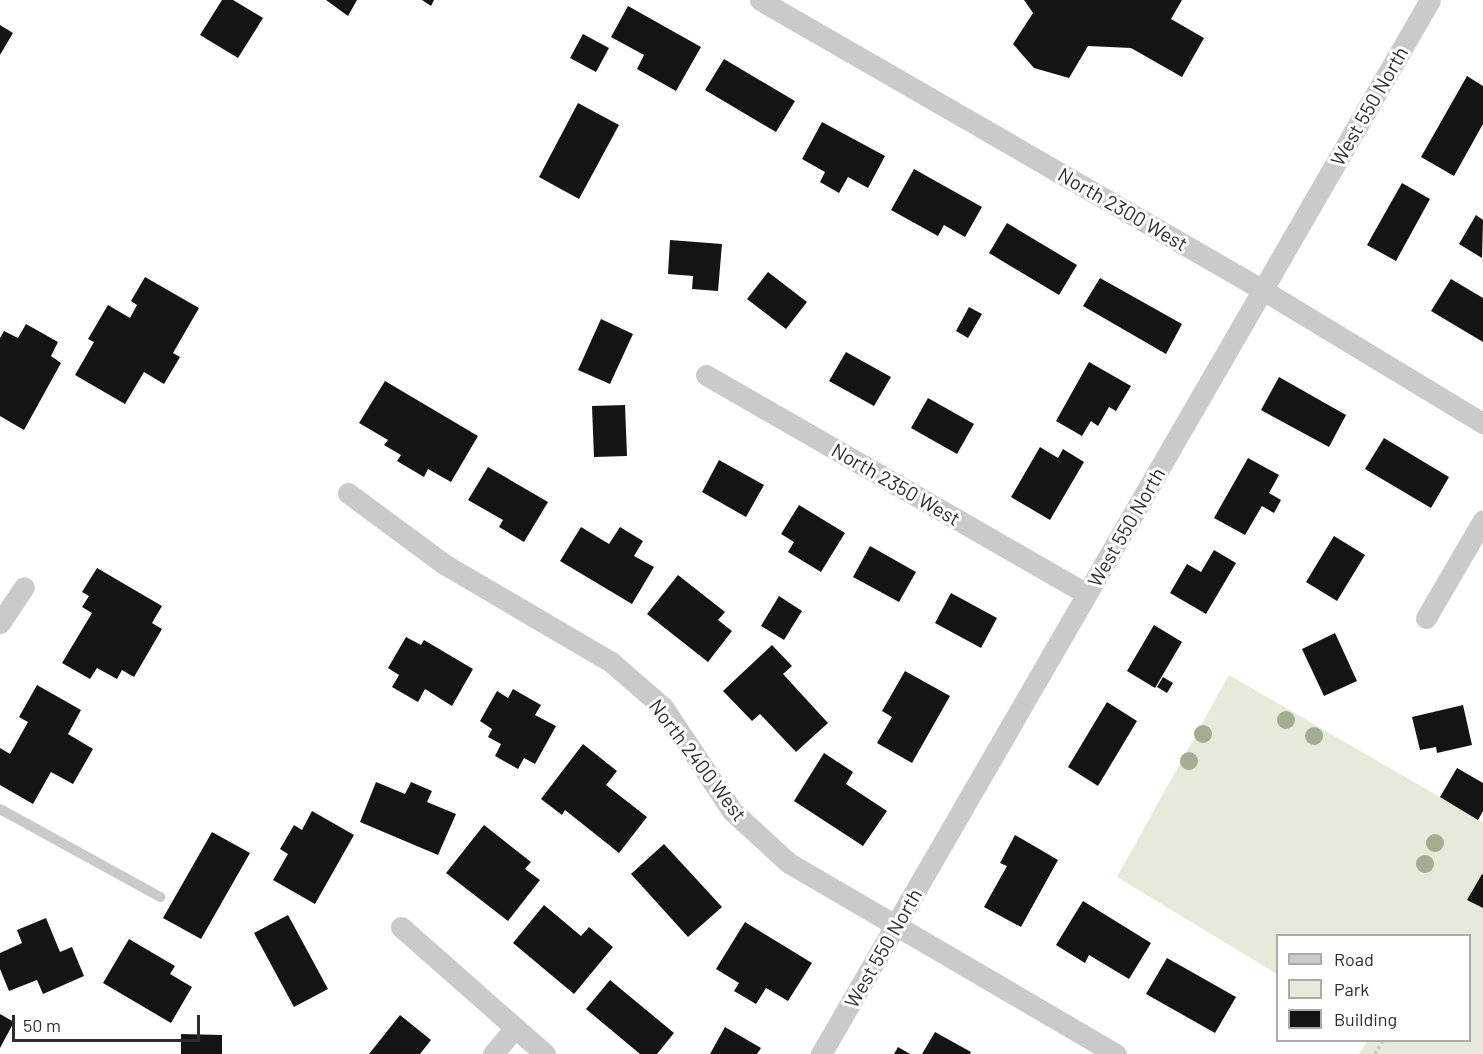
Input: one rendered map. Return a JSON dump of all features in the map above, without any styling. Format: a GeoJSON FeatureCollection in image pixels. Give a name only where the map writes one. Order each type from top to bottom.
{"type":"FeatureCollection","features":[{"type":"Feature","properties":{"kind":"street","name":"North 2300 West"},"geometry":{"type":"LineString","coordinates":[[760,0],[1263,290],[1483,423]]}},
{"type":"Feature","properties":{"kind":"street","name":"West 550 North"},"geometry":{"type":"LineString","coordinates":[[821,1054],[1430,0]]}},
{"type":"Feature","properties":{"kind":"street","name":"North 2350 West"},"geometry":{"type":"LineString","coordinates":[[706,375],[1087,594]]}},
{"type":"Feature","properties":{"kind":"street","name":"North 2400 West"},"geometry":{"type":"LineString","coordinates":[[348,493],[444,564],[611,662],[663,707],[740,819],[789,863],[1116,1054]]}},
{"type":"Feature","properties":{"kind":"street"},"geometry":{"type":"LineString","coordinates":[[1426,618],[1483,520]]}},
{"type":"Feature","properties":{"kind":"street"},"geometry":{"type":"LineString","coordinates":[[0,623],[24,587]]}},
{"type":"Feature","properties":{"kind":"street"},"geometry":{"type":"LineString","coordinates":[[401,927],[545,1054]]}},
{"type":"Feature","properties":{"kind":"street"},"geometry":{"type":"LineString","coordinates":[[493,1054],[514,1029]]}},
{"type":"Feature","properties":{"kind":"lane"},"geometry":{"type":"LineString","coordinates":[[0,809],[160,897]]}},
{"type":"Feature","properties":{"kind":"green space"},"geometry":{"type":"Polygon","coordinates":[[[1229,675],[1483,822],[1483,1054],[1359,1054],[1366,1042],[1471,1042],[1471,934],[1276,934],[1276,973],[1117,877],[1229,675]]]}},
{"type":"Feature","properties":{"kind":"building"},"geometry":{"type":"Polygon","coordinates":[[[222,0],[233,0],[263,18],[238,58],[200,35],[222,0]]]}},
{"type":"Feature","properties":{"kind":"building"},"geometry":{"type":"Polygon","coordinates":[[[326,0],[357,0],[348,16],[326,0]]]}},
{"type":"Feature","properties":{"kind":"building"},"geometry":{"type":"Polygon","coordinates":[[[422,0],[434,0],[431,6],[422,0]]]}},
{"type":"Feature","properties":{"kind":"building"},"geometry":{"type":"Polygon","coordinates":[[[1024,0],[1182,0],[1171,19],[1204,38],[1182,77],[1131,48],[1088,46],[1069,78],[1034,68],[1013,44],[1033,13],[1024,0]]]}},
{"type":"Feature","properties":{"kind":"building"},"geometry":{"type":"Polygon","coordinates":[[[628,6],[701,47],[676,91],[637,69],[644,55],[611,37],[628,6]]]}},
{"type":"Feature","properties":{"kind":"building"},"geometry":{"type":"Polygon","coordinates":[[[0,25],[13,33],[0,55],[0,25]]]}},
{"type":"Feature","properties":{"kind":"building"},"geometry":{"type":"Polygon","coordinates":[[[583,34],[609,48],[596,72],[570,58],[583,34]]]}},
{"type":"Feature","properties":{"kind":"building"},"geometry":{"type":"Polygon","coordinates":[[[724,59],[795,101],[776,132],[705,90],[724,59]]]}},
{"type":"Feature","properties":{"kind":"building"},"geometry":{"type":"Polygon","coordinates":[[[1467,76],[1483,86],[1483,124],[1454,176],[1421,157],[1467,76]]]}},
{"type":"Feature","properties":{"kind":"building"},"geometry":{"type":"Polygon","coordinates":[[[578,103],[619,125],[579,199],[539,177],[578,103]]]}},
{"type":"Feature","properties":{"kind":"building"},"geometry":{"type":"Polygon","coordinates":[[[822,122],[885,156],[868,188],[848,177],[839,193],[820,182],[825,172],[802,159],[822,122]]]}},
{"type":"Feature","properties":{"kind":"building"},"geometry":{"type":"Polygon","coordinates":[[[914,169],[982,207],[965,237],[944,225],[938,236],[891,210],[914,169]]]}},
{"type":"Feature","properties":{"kind":"building"},"geometry":{"type":"Polygon","coordinates":[[[1402,183],[1430,199],[1396,261],[1367,245],[1402,183]]]}},
{"type":"Feature","properties":{"kind":"building"},"geometry":{"type":"Polygon","coordinates":[[[1476,215],[1483,220],[1482,258],[1459,244],[1476,215]]]}},
{"type":"Feature","properties":{"kind":"building"},"geometry":{"type":"Polygon","coordinates":[[[1007,223],[1077,265],[1059,295],[989,253],[1007,223]]]}},
{"type":"Feature","properties":{"kind":"building"},"geometry":{"type":"Polygon","coordinates":[[[670,240],[722,244],[718,291],[692,289],[693,276],[668,274],[670,240]]]}},
{"type":"Feature","properties":{"kind":"building"},"geometry":{"type":"Polygon","coordinates":[[[768,272],[807,302],[786,329],[747,299],[768,272]]]}},
{"type":"Feature","properties":{"kind":"building"},"geometry":{"type":"Polygon","coordinates":[[[145,277],[199,308],[173,353],[180,357],[164,384],[144,372],[125,404],[75,375],[94,342],[88,339],[108,305],[130,318],[137,305],[131,301],[145,277]]]}},
{"type":"Feature","properties":{"kind":"building"},"geometry":{"type":"Polygon","coordinates":[[[1100,278],[1182,324],[1166,354],[1083,306],[1100,278]]]}},
{"type":"Feature","properties":{"kind":"building"},"geometry":{"type":"Polygon","coordinates":[[[1451,279],[1483,298],[1483,342],[1431,311],[1451,279]]]}},
{"type":"Feature","properties":{"kind":"building"},"geometry":{"type":"Polygon","coordinates":[[[969,307],[982,314],[968,338],[956,331],[969,307]]]}},
{"type":"Feature","properties":{"kind":"building"},"geometry":{"type":"Polygon","coordinates":[[[601,319],[633,334],[610,384],[578,370],[601,319]]]}},
{"type":"Feature","properties":{"kind":"building"},"geometry":{"type":"Polygon","coordinates":[[[26,324],[58,342],[51,356],[61,363],[24,430],[0,416],[0,338],[4,331],[18,338],[26,324]]]}},
{"type":"Feature","properties":{"kind":"building"},"geometry":{"type":"Polygon","coordinates":[[[846,352],[891,377],[874,406],[829,381],[846,352]]]}},
{"type":"Feature","properties":{"kind":"building"},"geometry":{"type":"Polygon","coordinates":[[[1089,362],[1131,386],[1116,411],[1109,407],[1098,426],[1091,421],[1082,436],[1056,421],[1089,362]]]}},
{"type":"Feature","properties":{"kind":"building"},"geometry":{"type":"Polygon","coordinates":[[[1279,377],[1346,415],[1329,447],[1261,410],[1279,377]]]}},
{"type":"Feature","properties":{"kind":"building"},"geometry":{"type":"Polygon","coordinates":[[[385,381],[478,436],[451,482],[428,469],[424,477],[397,461],[401,455],[384,445],[388,440],[359,423],[385,381]]]}},
{"type":"Feature","properties":{"kind":"building"},"geometry":{"type":"Polygon","coordinates":[[[928,398],[974,424],[957,454],[911,428],[928,398]]]}},
{"type":"Feature","properties":{"kind":"building"},"geometry":{"type":"Polygon","coordinates":[[[625,405],[627,456],[594,457],[592,406],[625,405]]]}},
{"type":"Feature","properties":{"kind":"building"},"geometry":{"type":"Polygon","coordinates":[[[1384,438],[1449,477],[1431,508],[1365,469],[1384,438]]]}},
{"type":"Feature","properties":{"kind":"building"},"geometry":{"type":"Polygon","coordinates":[[[1040,447],[1058,458],[1063,449],[1084,462],[1050,520],[1011,497],[1040,447]]]}},
{"type":"Feature","properties":{"kind":"building"},"geometry":{"type":"Polygon","coordinates":[[[1248,458],[1279,475],[1269,493],[1281,500],[1274,513],[1262,506],[1245,535],[1214,518],[1248,458]]]}},
{"type":"Feature","properties":{"kind":"building"},"geometry":{"type":"Polygon","coordinates":[[[719,460],[764,485],[746,517],[702,492],[719,460]]]}},
{"type":"Feature","properties":{"kind":"building"},"geometry":{"type":"Polygon","coordinates":[[[488,467],[548,502],[524,542],[499,527],[503,520],[468,500],[488,467]]]}},
{"type":"Feature","properties":{"kind":"building"},"geometry":{"type":"Polygon","coordinates":[[[799,505],[845,533],[821,572],[788,552],[794,542],[781,534],[799,505]]]}},
{"type":"Feature","properties":{"kind":"building"},"geometry":{"type":"Polygon","coordinates":[[[581,527],[609,544],[620,527],[643,541],[634,556],[654,567],[632,604],[560,561],[581,527]]]}},
{"type":"Feature","properties":{"kind":"building"},"geometry":{"type":"Polygon","coordinates":[[[1334,536],[1365,555],[1337,601],[1306,582],[1334,536]]]}},
{"type":"Feature","properties":{"kind":"building"},"geometry":{"type":"Polygon","coordinates":[[[870,546],[916,572],[899,602],[853,577],[870,546]]]}},
{"type":"Feature","properties":{"kind":"building"},"geometry":{"type":"Polygon","coordinates":[[[1214,550],[1236,563],[1206,614],[1170,593],[1187,564],[1201,572],[1214,550]]]}},
{"type":"Feature","properties":{"kind":"building"},"geometry":{"type":"Polygon","coordinates":[[[97,568],[162,606],[152,623],[162,629],[134,677],[122,670],[117,679],[97,668],[90,679],[62,663],[92,613],[82,607],[89,596],[82,592],[97,568]]]}},
{"type":"Feature","properties":{"kind":"building"},"geometry":{"type":"Polygon","coordinates":[[[678,575],[725,612],[718,620],[732,631],[708,662],[647,614],[678,575]]]}},
{"type":"Feature","properties":{"kind":"building"},"geometry":{"type":"Polygon","coordinates":[[[951,593],[997,618],[981,648],[935,623],[951,593]]]}},
{"type":"Feature","properties":{"kind":"building"},"geometry":{"type":"Polygon","coordinates":[[[779,596],[802,611],[784,640],[761,626],[779,596]]]}},
{"type":"Feature","properties":{"kind":"building"},"geometry":{"type":"Polygon","coordinates":[[[1154,625],[1182,642],[1155,688],[1127,671],[1154,625]]]}},
{"type":"Feature","properties":{"kind":"building"},"geometry":{"type":"Polygon","coordinates":[[[1335,633],[1357,681],[1324,696],[1302,649],[1335,633]]]}},
{"type":"Feature","properties":{"kind":"building"},"geometry":{"type":"Polygon","coordinates":[[[406,637],[421,645],[424,640],[473,669],[452,706],[425,689],[418,702],[392,687],[399,675],[388,668],[406,637]]]}},
{"type":"Feature","properties":{"kind":"building"},"geometry":{"type":"Polygon","coordinates":[[[772,645],[792,666],[783,674],[828,723],[796,752],[760,714],[752,721],[723,691],[772,645]]]}},
{"type":"Feature","properties":{"kind":"building"},"geometry":{"type":"Polygon","coordinates":[[[905,671],[950,696],[912,763],[877,743],[892,717],[882,711],[905,671]]]}},
{"type":"Feature","properties":{"kind":"building"},"geometry":{"type":"Polygon","coordinates":[[[1163,677],[1173,683],[1167,693],[1157,687],[1163,677]]]}},
{"type":"Feature","properties":{"kind":"building"},"geometry":{"type":"Polygon","coordinates":[[[37,685],[81,710],[68,734],[93,749],[73,784],[51,772],[33,804],[0,785],[0,748],[10,754],[28,722],[19,717],[37,685]]]}},
{"type":"Feature","properties":{"kind":"building"},"geometry":{"type":"Polygon","coordinates":[[[513,689],[541,705],[535,715],[556,726],[535,764],[524,758],[518,769],[495,756],[501,744],[488,737],[492,729],[480,721],[497,691],[508,698],[513,689]]]}},
{"type":"Feature","properties":{"kind":"building"},"geometry":{"type":"Polygon","coordinates":[[[1107,702],[1137,721],[1098,786],[1068,767],[1107,702]]]}},
{"type":"Feature","properties":{"kind":"building"},"geometry":{"type":"Polygon","coordinates":[[[1463,705],[1472,745],[1437,753],[1436,747],[1420,750],[1412,717],[1463,705]]]}},
{"type":"Feature","properties":{"kind":"building"},"geometry":{"type":"Polygon","coordinates":[[[583,744],[617,771],[606,785],[647,817],[619,853],[565,810],[562,815],[541,799],[583,744]]]}},
{"type":"Feature","properties":{"kind":"building"},"geometry":{"type":"Polygon","coordinates":[[[824,753],[853,772],[846,784],[887,811],[863,846],[794,801],[824,753]]]}},
{"type":"Feature","properties":{"kind":"building"},"geometry":{"type":"Polygon","coordinates":[[[1457,768],[1483,783],[1483,811],[1478,820],[1440,797],[1457,768]]]}},
{"type":"Feature","properties":{"kind":"building"},"geometry":{"type":"Polygon","coordinates":[[[376,782],[405,794],[411,782],[432,791],[427,802],[456,814],[438,855],[360,822],[376,782]]]}},
{"type":"Feature","properties":{"kind":"building"},"geometry":{"type":"Polygon","coordinates":[[[312,811],[354,835],[315,904],[273,880],[288,854],[280,849],[294,825],[302,830],[312,811]]]}},
{"type":"Feature","properties":{"kind":"building"},"geometry":{"type":"Polygon","coordinates":[[[484,825],[531,862],[525,869],[540,880],[508,921],[446,873],[484,825]]]}},
{"type":"Feature","properties":{"kind":"building"},"geometry":{"type":"Polygon","coordinates":[[[212,832],[250,853],[201,939],[163,918],[212,832]]]}},
{"type":"Feature","properties":{"kind":"building"},"geometry":{"type":"Polygon","coordinates":[[[1015,835],[1058,860],[1021,927],[984,907],[1007,866],[1000,863],[1015,835]]]}},
{"type":"Feature","properties":{"kind":"building"},"geometry":{"type":"Polygon","coordinates":[[[664,844],[722,907],[688,937],[631,874],[664,844]]]}},
{"type":"Feature","properties":{"kind":"building"},"geometry":{"type":"Polygon","coordinates":[[[1483,875],[1483,908],[1467,900],[1483,875]]]}},
{"type":"Feature","properties":{"kind":"building"},"geometry":{"type":"Polygon","coordinates":[[[1083,901],[1151,943],[1129,979],[1089,955],[1085,963],[1056,945],[1083,901]]]}},
{"type":"Feature","properties":{"kind":"building"},"geometry":{"type":"Polygon","coordinates":[[[544,905],[581,936],[589,927],[613,947],[574,994],[513,943],[544,905]]]}},
{"type":"Feature","properties":{"kind":"building"},"geometry":{"type":"Polygon","coordinates":[[[288,915],[328,989],[294,1007],[254,933],[288,915]]]}},
{"type":"Feature","properties":{"kind":"building"},"geometry":{"type":"Polygon","coordinates":[[[46,918],[60,952],[72,947],[84,976],[43,994],[37,980],[9,991],[0,969],[0,953],[22,943],[17,930],[46,918]]]}},
{"type":"Feature","properties":{"kind":"building"},"geometry":{"type":"Polygon","coordinates":[[[745,922],[812,963],[788,1001],[766,988],[756,1004],[734,991],[739,983],[716,969],[745,922]]]}},
{"type":"Feature","properties":{"kind":"building"},"geometry":{"type":"Polygon","coordinates":[[[129,939],[175,966],[170,974],[192,987],[171,1023],[103,983],[129,939]]]}},
{"type":"Feature","properties":{"kind":"building"},"geometry":{"type":"Polygon","coordinates":[[[1167,958],[1236,997],[1215,1033],[1146,994],[1167,958]]]}},
{"type":"Feature","properties":{"kind":"building"},"geometry":{"type":"Polygon","coordinates":[[[610,980],[674,1033],[657,1054],[640,1054],[586,1009],[610,980]]]}},
{"type":"Feature","properties":{"kind":"building"},"geometry":{"type":"Polygon","coordinates":[[[0,1014],[14,1022],[0,1048],[0,1014]]]}},
{"type":"Feature","properties":{"kind":"building"},"geometry":{"type":"Polygon","coordinates":[[[400,1015],[431,1040],[420,1054],[369,1054],[400,1015]]]}},
{"type":"Feature","properties":{"kind":"building"},"geometry":{"type":"Polygon","coordinates":[[[725,1027],[761,1048],[757,1054],[710,1054],[725,1027]]]}},
{"type":"Feature","properties":{"kind":"building"},"geometry":{"type":"Polygon","coordinates":[[[935,1032],[971,1052],[970,1054],[922,1054],[935,1032]]]}},
{"type":"Feature","properties":{"kind":"building"},"geometry":{"type":"Polygon","coordinates":[[[181,1034],[222,1035],[222,1054],[181,1054],[181,1034]]]}},
{"type":"Feature","properties":{"kind":"building"},"geometry":{"type":"Polygon","coordinates":[[[898,1047],[910,1054],[894,1054],[898,1047]]]}}]}
